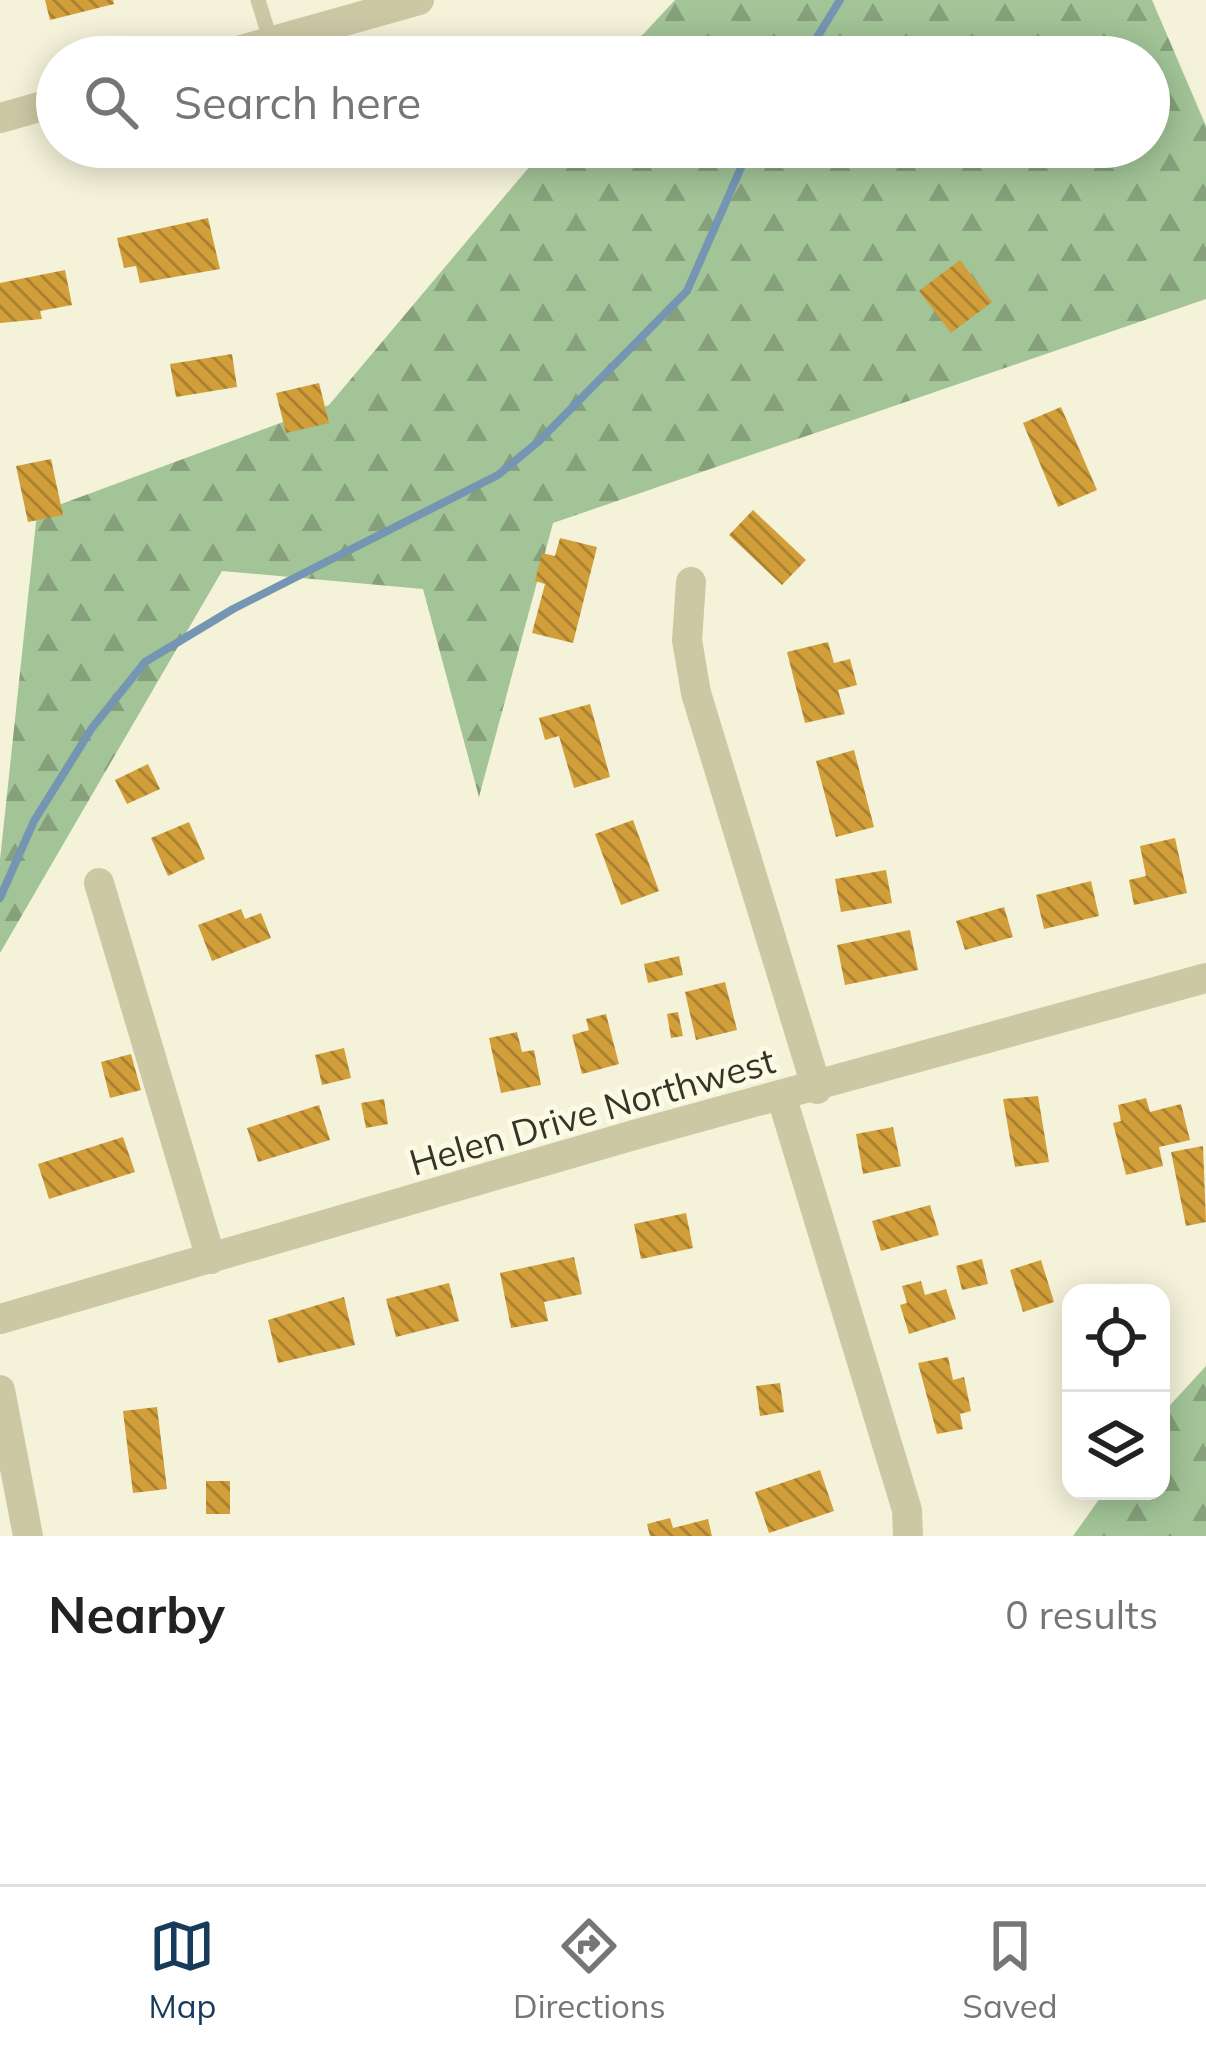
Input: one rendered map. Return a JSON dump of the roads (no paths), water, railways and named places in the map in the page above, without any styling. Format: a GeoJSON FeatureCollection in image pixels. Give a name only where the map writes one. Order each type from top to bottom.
{"type":"FeatureCollection","features":[{"type":"Feature","properties":{"kind":"street"},"geometry":{"type":"LineString","coordinates":[[292,36],[419,0]]}},
{"type":"Feature","properties":{"kind":"street"},"geometry":{"type":"LineString","coordinates":[[0,118],[36,107]]}},
{"type":"Feature","properties":{"kind":"street"},"geometry":{"type":"LineString","coordinates":[[691,582],[687,640],[696,693],[817,1089]]}},
{"type":"Feature","properties":{"kind":"street"},"geometry":{"type":"LineString","coordinates":[[100,883],[211,1259]]}},
{"type":"Feature","properties":{"kind":"street","name":"Helen Drive Northwest"},"geometry":{"type":"LineString","coordinates":[[0,1319],[1206,978]]}},
{"type":"Feature","properties":{"kind":"street"},"geometry":{"type":"LineString","coordinates":[[782,1097],[907,1510],[908,1536]]}},
{"type":"Feature","properties":{"kind":"street"},"geometry":{"type":"LineString","coordinates":[[0,1390],[28,1536]]}},
{"type":"Feature","properties":{"kind":"lane"},"geometry":{"type":"LineString","coordinates":[[258,0],[269,36]]}},
{"type":"Feature","properties":{"kind":"waterway"},"geometry":{"type":"LineString","coordinates":[[818,36],[840,0]]}},
{"type":"Feature","properties":{"kind":"waterway"},"geometry":{"type":"LineString","coordinates":[[0,898],[34,821],[92,728],[145,662],[233,609],[498,475],[539,441],[687,291],[741,168]]}}]}
